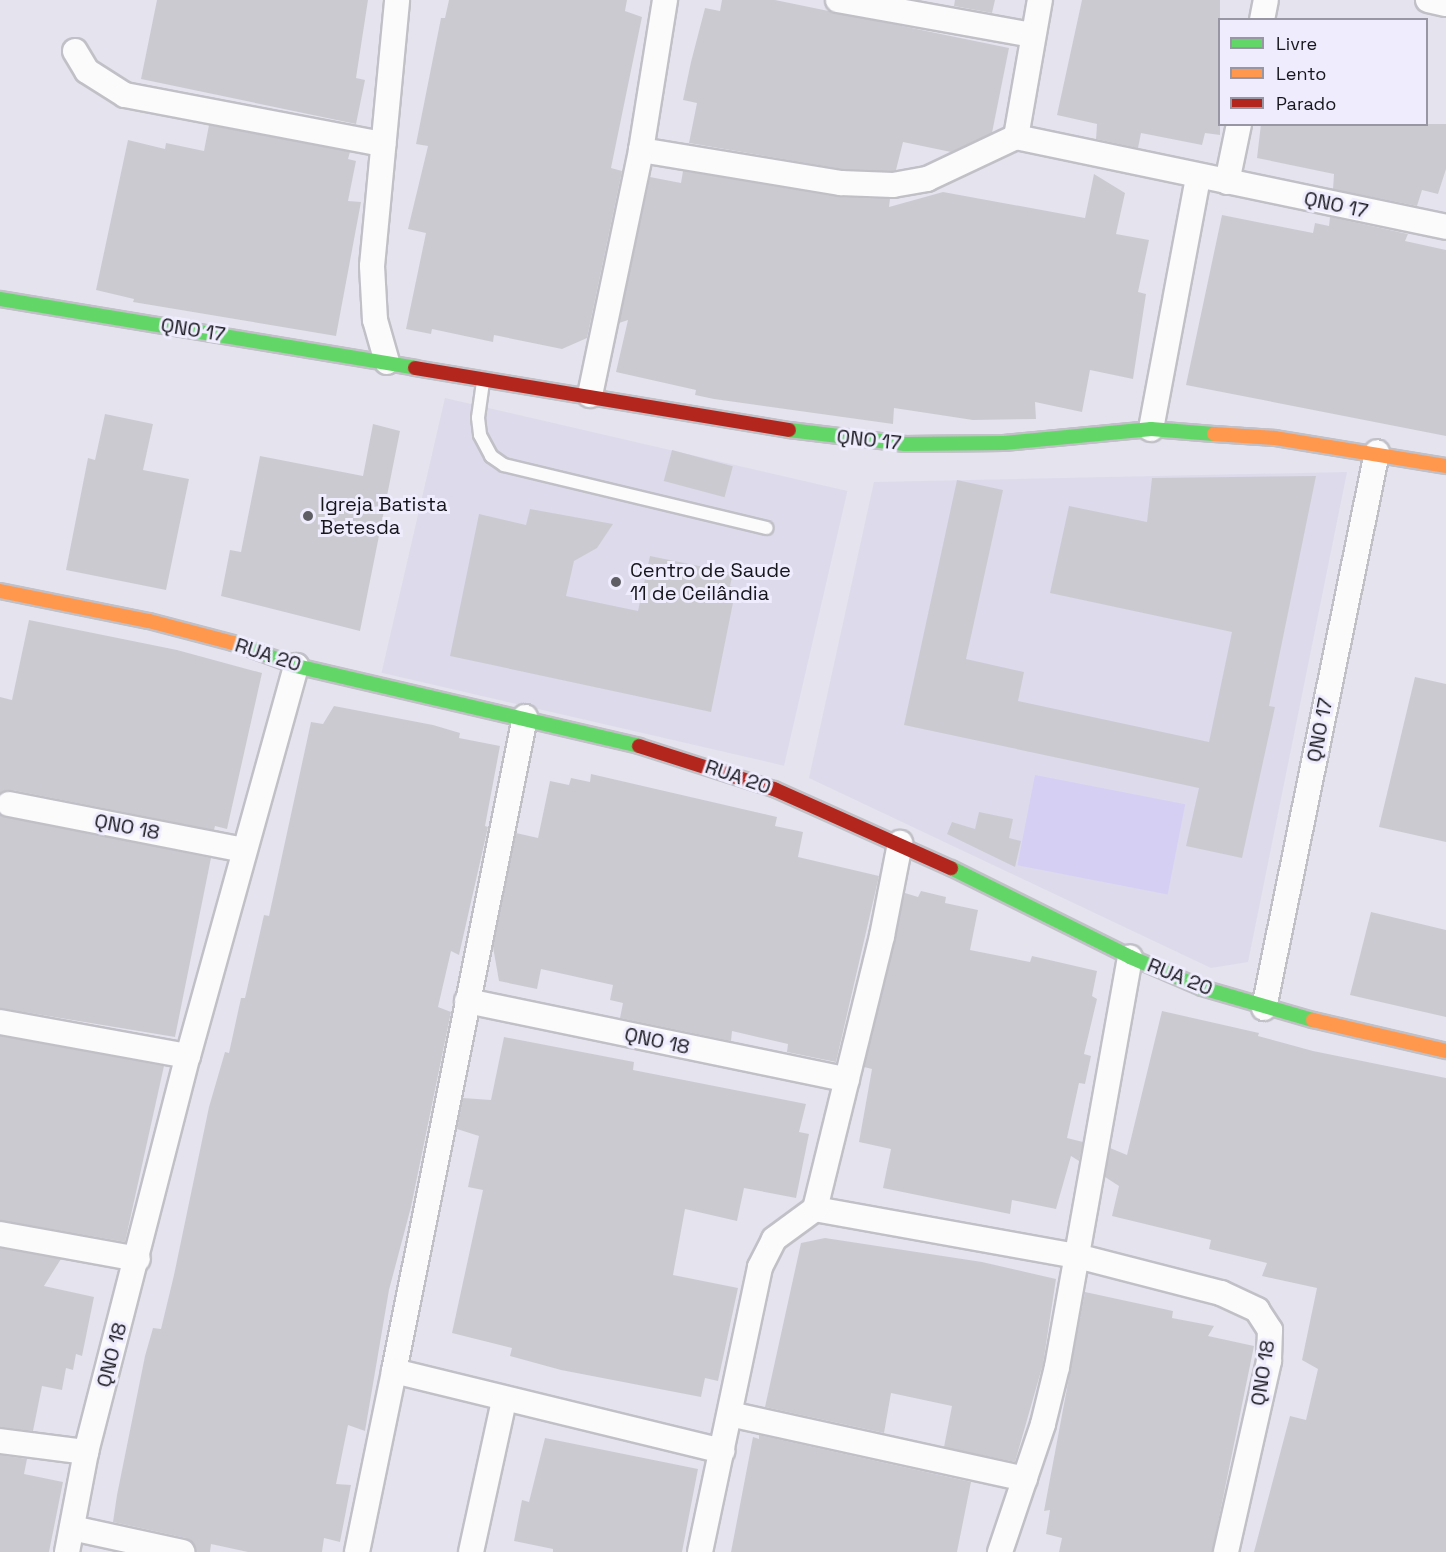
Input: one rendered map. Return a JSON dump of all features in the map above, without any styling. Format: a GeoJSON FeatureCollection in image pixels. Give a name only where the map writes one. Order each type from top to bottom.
{"type":"FeatureCollection","features":[{"type":"Feature","properties":{"kind":"street"},"geometry":{"type":"LineString","coordinates":[[387,362],[375,320],[372,266],[397,0]]}},
{"type":"Feature","properties":{"kind":"street"},"geometry":{"type":"LineString","coordinates":[[590,395],[641,150],[666,0]]}},
{"type":"Feature","properties":{"kind":"street"},"geometry":{"type":"LineString","coordinates":[[838,0],[1033,35]]}},
{"type":"Feature","properties":{"kind":"street"},"geometry":{"type":"LineString","coordinates":[[641,150],[841,183],[894,185],[927,179],[1016,137],[1040,0]]}},
{"type":"Feature","properties":{"kind":"street"},"geometry":{"type":"LineString","coordinates":[[1262,18],[1266,0]]}},
{"type":"Feature","properties":{"kind":"street"},"geometry":{"type":"LineString","coordinates":[[1428,0],[1446,4]]}},
{"type":"Feature","properties":{"kind":"street"},"geometry":{"type":"LineString","coordinates":[[75,51],[87,71],[125,95],[383,144]]}},
{"type":"Feature","properties":{"kind":"street"},"geometry":{"type":"LineString","coordinates":[[1227,182],[1239,126]]}},
{"type":"Feature","properties":{"kind":"street","name":"QNO 17"},"geometry":{"type":"LineString","coordinates":[[1016,137],[1198,177],[1446,227]]}},
{"type":"Feature","properties":{"kind":"street"},"geometry":{"type":"LineString","coordinates":[[1151,429],[1198,177]]}},
{"type":"Feature","properties":{"kind":"street","name":"QNO 17"},"geometry":{"type":"LineString","coordinates":[[0,299],[483,377],[813,434],[905,444],[1004,443],[1151,429],[1275,438],[1377,452],[1446,466]]}},
{"type":"Feature","properties":{"kind":"street","name":"QNO 17"},"geometry":{"type":"LineString","coordinates":[[1264,1008],[1377,452]]}},
{"type":"Feature","properties":{"kind":"street","name":"RUA 20"},"geometry":{"type":"LineString","coordinates":[[0,591],[149,621],[239,645],[296,666],[525,717],[669,753],[774,789],[900,843],[1130,957],[1264,1008],[1446,1051]]}},
{"type":"Feature","properties":{"kind":"street","name":"QNO 18"},"geometry":{"type":"LineString","coordinates":[[67,1552],[86,1452],[138,1259],[188,1056],[296,666]]}},
{"type":"Feature","properties":{"kind":"street"},"geometry":{"type":"LineString","coordinates":[[357,1552],[525,717]]}},
{"type":"Feature","properties":{"kind":"street","name":"QNO 18"},"geometry":{"type":"LineString","coordinates":[[9,804],[244,850]]}},
{"type":"Feature","properties":{"kind":"street"},"geometry":{"type":"LineString","coordinates":[[700,1552],[760,1267],[774,1239],[814,1209],[847,1080],[900,843]]}},
{"type":"Feature","properties":{"kind":"street"},"geometry":{"type":"LineString","coordinates":[[1000,1552],[1026,1479],[1057,1367],[1130,957]]}},
{"type":"Feature","properties":{"kind":"street","name":"QNO 18"},"geometry":{"type":"LineString","coordinates":[[467,1001],[847,1080]]}},
{"type":"Feature","properties":{"kind":"street"},"geometry":{"type":"LineString","coordinates":[[0,1022],[188,1056]]}},
{"type":"Feature","properties":{"kind":"street","name":"QNO 18"},"geometry":{"type":"LineString","coordinates":[[814,1209],[1077,1256],[1221,1293],[1257,1310],[1270,1330],[1269,1361],[1226,1552]]}},
{"type":"Feature","properties":{"kind":"street"},"geometry":{"type":"LineString","coordinates":[[0,1234],[138,1259]]}},
{"type":"Feature","properties":{"kind":"street"},"geometry":{"type":"LineString","coordinates":[[394,1371],[504,1401],[722,1451]]}},
{"type":"Feature","properties":{"kind":"street"},"geometry":{"type":"LineString","coordinates":[[471,1552],[504,1401]]}},
{"type":"Feature","properties":{"kind":"street"},"geometry":{"type":"LineString","coordinates":[[730,1414],[1026,1479]]}},
{"type":"Feature","properties":{"kind":"street"},"geometry":{"type":"LineString","coordinates":[[0,1441],[86,1452]]}},
{"type":"Feature","properties":{"kind":"street"},"geometry":{"type":"LineString","coordinates":[[72,1528],[182,1552]]}},
{"type":"Feature","properties":{"kind":"lane"},"geometry":{"type":"LineString","coordinates":[[483,377],[478,418],[480,435],[491,456],[504,465],[768,528]]}},
{"type":"Feature","properties":{"kind":"shaded area","name":"Centro de Saude 11 de Ceilândia"},"geometry":{"type":"Polygon","coordinates":[[[445,398],[847,491],[784,766],[382,673],[445,398]]]}},
{"type":"Feature","properties":{"kind":"shaded area"},"geometry":{"type":"Polygon","coordinates":[[[1347,472],[1248,962],[1211,968],[809,778],[874,482],[1347,472]]]}},
{"type":"Feature","properties":{"kind":"shaded area"},"geometry":{"type":"Polygon","coordinates":[[[1035,775],[1185,804],[1168,895],[1017,865],[1035,775]]]}},
{"type":"Feature","properties":{"kind":"building"},"geometry":{"type":"Polygon","coordinates":[[[157,0],[368,0],[356,78],[365,80],[356,124],[141,79],[157,0]]]}},
{"type":"Feature","properties":{"kind":"building"},"geometry":{"type":"Polygon","coordinates":[[[449,0],[627,0],[625,11],[642,17],[611,168],[622,171],[587,338],[562,349],[494,335],[493,342],[432,329],[431,334],[406,329],[426,233],[408,229],[428,146],[416,144],[441,18],[445,18],[449,0]]]}},
{"type":"Feature","properties":{"kind":"building"},"geometry":{"type":"Polygon","coordinates":[[[722,0],[775,0],[1009,48],[992,133],[951,152],[903,142],[896,170],[892,171],[842,169],[689,143],[697,103],[683,100],[691,62],[705,8],[720,11],[722,0]]]}},
{"type":"Feature","properties":{"kind":"building"},"geometry":{"type":"Polygon","coordinates":[[[955,0],[995,0],[992,13],[954,6],[955,0]]]}},
{"type":"Feature","properties":{"kind":"building"},"geometry":{"type":"Polygon","coordinates":[[[1082,0],[1220,0],[1218,126],[1220,126],[1220,135],[1205,133],[1202,145],[1141,133],[1138,148],[1096,139],[1097,124],[1057,115],[1082,0]]]}},
{"type":"Feature","properties":{"kind":"building"},"geometry":{"type":"Polygon","coordinates":[[[1428,124],[1446,124],[1446,169],[1438,194],[1422,190],[1417,206],[1333,189],[1334,174],[1257,158],[1261,126],[1428,126],[1428,124]]]}},
{"type":"Feature","properties":{"kind":"building"},"geometry":{"type":"Polygon","coordinates":[[[209,125],[350,152],[348,159],[356,161],[348,201],[361,202],[336,336],[133,302],[134,299],[96,290],[128,140],[165,149],[166,143],[204,151],[209,125]]]}},
{"type":"Feature","properties":{"kind":"building"},"geometry":{"type":"Polygon","coordinates":[[[683,171],[839,197],[890,199],[889,207],[943,192],[1085,218],[1094,174],[1125,193],[1116,234],[1149,240],[1138,292],[1146,294],[1133,379],[1090,370],[1082,412],[1035,402],[1036,419],[973,420],[894,408],[893,424],[714,399],[695,395],[696,390],[616,372],[628,320],[619,323],[650,177],[681,183],[683,171]]]}},
{"type":"Feature","properties":{"kind":"building"},"geometry":{"type":"Polygon","coordinates":[[[1222,215],[1313,233],[1315,223],[1329,226],[1330,217],[1408,234],[1405,241],[1446,250],[1446,436],[1186,385],[1222,215]]]}},
{"type":"Feature","properties":{"kind":"building"},"geometry":{"type":"Polygon","coordinates":[[[105,414],[153,424],[143,470],[189,479],[166,590],[66,570],[88,458],[95,460],[105,414]]]}},
{"type":"Feature","properties":{"kind":"building"},"geometry":{"type":"Polygon","coordinates":[[[373,424],[400,431],[360,631],[221,596],[230,550],[241,552],[260,456],[363,476],[373,424]]]}},
{"type":"Feature","properties":{"kind":"building"},"geometry":{"type":"Polygon","coordinates":[[[672,450],[733,466],[725,497],[664,481],[672,450]]]}},
{"type":"Feature","properties":{"kind":"building"},"geometry":{"type":"Polygon","coordinates":[[[1316,476],[1269,706],[1275,707],[1242,858],[1186,846],[1199,788],[904,725],[957,480],[1003,490],[966,659],[1024,672],[1018,701],[1209,742],[1232,632],[1050,593],[1069,506],[1147,522],[1152,478],[1316,476]]]}},
{"type":"Feature","properties":{"kind":"building"},"geometry":{"type":"Polygon","coordinates":[[[530,509],[613,524],[597,548],[574,561],[566,596],[638,611],[650,556],[733,573],[730,586],[736,588],[711,712],[450,656],[479,514],[526,525],[530,509]]]}},
{"type":"Feature","properties":{"kind":"building"},"geometry":{"type":"Polygon","coordinates":[[[29,620],[177,650],[262,673],[227,829],[215,826],[214,830],[12,790],[0,793],[0,697],[12,700],[29,620]]]}},
{"type":"Feature","properties":{"kind":"building"},"geometry":{"type":"Polygon","coordinates":[[[1415,677],[1446,684],[1446,842],[1379,827],[1415,677]]]}},
{"type":"Feature","properties":{"kind":"building"},"geometry":{"type":"Polygon","coordinates":[[[334,706],[433,725],[460,733],[459,738],[500,746],[485,826],[488,827],[459,955],[451,951],[438,1007],[451,1012],[411,1207],[389,1290],[365,1431],[348,1425],[336,1484],[351,1485],[340,1542],[324,1538],[322,1552],[248,1552],[211,1544],[210,1552],[196,1552],[186,1538],[113,1522],[117,1495],[145,1356],[153,1328],[161,1329],[209,1107],[225,1052],[229,1053],[241,998],[245,998],[264,915],[269,916],[311,722],[323,724],[334,706]]]}},
{"type":"Feature","properties":{"kind":"building"},"geometry":{"type":"Polygon","coordinates":[[[591,774],[777,817],[775,826],[803,832],[798,857],[879,876],[836,1062],[787,1052],[788,1044],[732,1031],[731,1041],[620,1018],[623,1003],[610,1000],[613,985],[541,969],[537,989],[499,981],[493,947],[516,833],[538,838],[550,781],[569,785],[571,778],[590,782],[591,774]]]}},
{"type":"Feature","properties":{"kind":"building"},"geometry":{"type":"Polygon","coordinates":[[[979,812],[1013,819],[1009,838],[1021,841],[1015,867],[947,834],[952,822],[975,829],[979,812]]]}},
{"type":"Feature","properties":{"kind":"building"},"geometry":{"type":"Polygon","coordinates":[[[0,815],[211,858],[175,1037],[0,1008],[0,815]]]}},
{"type":"Feature","properties":{"kind":"building"},"geometry":{"type":"Polygon","coordinates":[[[921,891],[946,897],[945,903],[978,910],[970,950],[1030,962],[1032,956],[1097,971],[1092,996],[1097,999],[1084,1054],[1091,1056],[1085,1084],[1079,1083],[1067,1138],[1083,1142],[1079,1161],[1071,1156],[1056,1209],[1012,1200],[1010,1214],[883,1188],[891,1149],[859,1142],[872,1069],[864,1067],[905,893],[918,897],[921,891]]]}},
{"type":"Feature","properties":{"kind":"building"},"geometry":{"type":"Polygon","coordinates":[[[1371,912],[1446,930],[1446,1017],[1350,995],[1371,912]]]}},
{"type":"Feature","properties":{"kind":"building"},"geometry":{"type":"Polygon","coordinates":[[[1162,1011],[1259,1033],[1258,1036],[1313,1051],[1446,1078],[1446,1552],[1254,1552],[1290,1416],[1306,1420],[1318,1369],[1302,1360],[1317,1288],[1262,1276],[1267,1263],[1209,1249],[1211,1240],[1112,1216],[1119,1186],[1105,1177],[1110,1148],[1127,1155],[1162,1011]]]}},
{"type":"Feature","properties":{"kind":"building"},"geometry":{"type":"Polygon","coordinates":[[[0,1036],[164,1066],[125,1242],[0,1220],[0,1036]]]}},
{"type":"Feature","properties":{"kind":"building"},"geometry":{"type":"Polygon","coordinates":[[[504,1037],[634,1062],[633,1070],[806,1104],[799,1132],[809,1134],[796,1198],[744,1188],[737,1221],[685,1209],[673,1275],[738,1288],[718,1381],[705,1378],[701,1397],[561,1370],[510,1356],[512,1348],[452,1333],[483,1190],[468,1187],[479,1136],[457,1129],[463,1098],[491,1100],[504,1037]]]}},
{"type":"Feature","properties":{"kind":"building"},"geometry":{"type":"Polygon","coordinates":[[[825,1238],[982,1262],[1056,1279],[1043,1364],[1015,1462],[944,1447],[952,1406],[891,1393],[884,1433],[765,1407],[801,1243],[825,1238]]]}},
{"type":"Feature","properties":{"kind":"building"},"geometry":{"type":"Polygon","coordinates":[[[0,1248],[61,1259],[44,1286],[94,1297],[82,1356],[76,1354],[73,1370],[66,1368],[62,1390],[42,1386],[33,1431],[0,1427],[0,1248]]]}},
{"type":"Feature","properties":{"kind":"building"},"geometry":{"type":"Polygon","coordinates":[[[1085,1292],[1173,1311],[1172,1318],[1214,1326],[1208,1336],[1254,1346],[1212,1552],[1059,1552],[1062,1538],[1046,1534],[1050,1510],[1044,1511],[1085,1292]]]}},
{"type":"Feature","properties":{"kind":"building"},"geometry":{"type":"Polygon","coordinates":[[[759,1435],[971,1482],[957,1552],[731,1552],[753,1437],[759,1439],[759,1435]]]}},
{"type":"Feature","properties":{"kind":"building"},"geometry":{"type":"Polygon","coordinates":[[[545,1438],[698,1469],[682,1552],[553,1552],[553,1549],[514,1541],[522,1500],[529,1502],[545,1438]]]}},
{"type":"Feature","properties":{"kind":"building"},"geometry":{"type":"Polygon","coordinates":[[[0,1455],[27,1459],[24,1474],[63,1482],[49,1552],[0,1552],[0,1455]]]}},
{"type":"Feature","properties":{"kind":"traffic: fast"},"geometry":{"type":"LineString","coordinates":[[0,299],[415,368]]}},
{"type":"Feature","properties":{"kind":"traffic: fast"},"geometry":{"type":"LineString","coordinates":[[789,430],[905,444],[1004,443],[1151,429],[1214,434]]}},
{"type":"Feature","properties":{"kind":"traffic: fast"},"geometry":{"type":"LineString","coordinates":[[233,643],[296,666],[639,746]]}},
{"type":"Feature","properties":{"kind":"traffic: fast"},"geometry":{"type":"LineString","coordinates":[[951,868],[1130,957],[1202,988],[1313,1020]]}},
{"type":"Feature","properties":{"kind":"traffic: slow"},"geometry":{"type":"LineString","coordinates":[[1214,434],[1275,438],[1446,466]]}},
{"type":"Feature","properties":{"kind":"traffic: slow"},"geometry":{"type":"LineString","coordinates":[[0,591],[149,621],[233,643]]}},
{"type":"Feature","properties":{"kind":"traffic: slow"},"geometry":{"type":"LineString","coordinates":[[1313,1020],[1446,1051]]}},
{"type":"Feature","properties":{"kind":"traffic: jam"},"geometry":{"type":"LineString","coordinates":[[415,368],[789,430]]}},
{"type":"Feature","properties":{"kind":"traffic: jam"},"geometry":{"type":"LineString","coordinates":[[639,746],[774,789],[951,868]]}},
{"type":"Feature","properties":{"kind":"place","name":"Igreja Batista Betesda"},"geometry":{"type":"Point","coordinates":[308,516]}},
{"type":"Feature","properties":{"kind":"place","name":"Centro de Saude 11 de Ceilândia"},"geometry":{"type":"Point","coordinates":[616,582]}}]}
